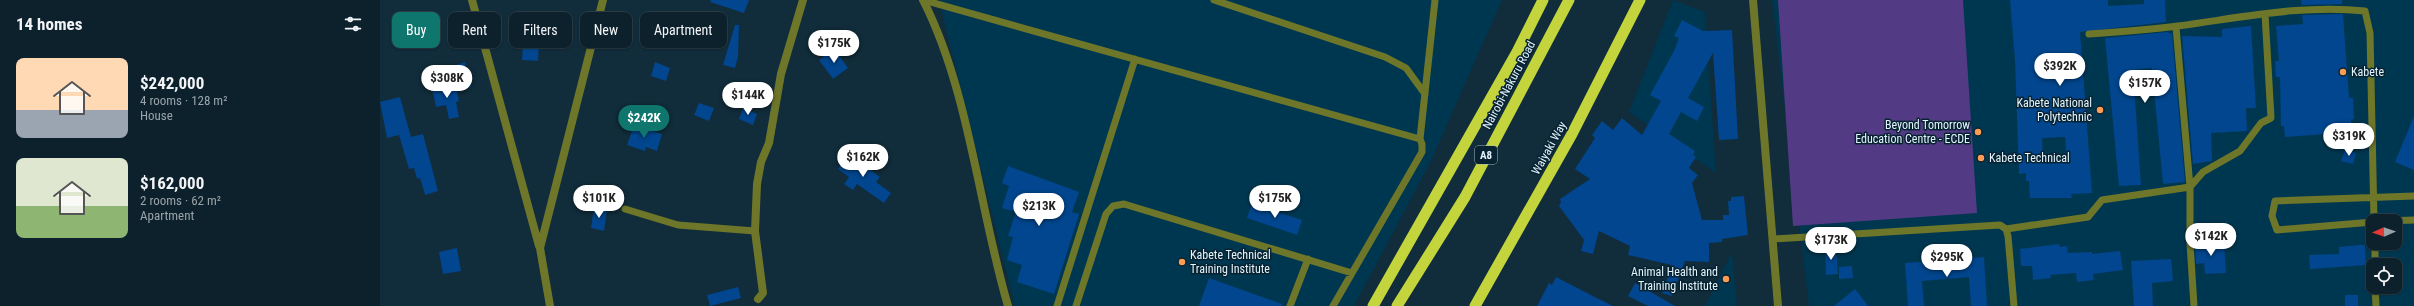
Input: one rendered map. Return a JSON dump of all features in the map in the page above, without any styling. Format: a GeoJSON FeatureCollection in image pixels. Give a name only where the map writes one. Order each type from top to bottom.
{"type":"FeatureCollection","features":[{"type":"Feature","properties":{"kind":"highway"},"geometry":{"type":"LineString","coordinates":[[1373,306],[1517,52],[1543,0]]}},
{"type":"Feature","properties":{"kind":"highway","name":"Nairobi-Nakuru Road"},"geometry":{"type":"LineString","coordinates":[[1397,306],[1465,197],[1569,0]]}},
{"type":"Feature","properties":{"kind":"highway","name":"Waiyaki Way"},"geometry":{"type":"LineString","coordinates":[[1475,306],[1572,134],[1640,0]]}},
{"type":"Feature","properties":{"kind":"street"},"geometry":{"type":"LineString","coordinates":[[472,0],[540,248],[550,306]]}},
{"type":"Feature","properties":{"kind":"street"},"geometry":{"type":"LineString","coordinates":[[540,248],[603,0]]}},
{"type":"Feature","properties":{"kind":"street"},"geometry":{"type":"LineString","coordinates":[[758,299],[763,294],[755,231],[757,184],[761,162],[769,143],[781,74],[803,0]]}},
{"type":"Feature","properties":{"kind":"street"},"geometry":{"type":"LineString","coordinates":[[923,0],[939,32],[958,100],[995,264],[1008,306]]}},
{"type":"Feature","properties":{"kind":"street"},"geometry":{"type":"LineString","coordinates":[[1753,0],[1778,306]]}},
{"type":"Feature","properties":{"kind":"lane"},"geometry":{"type":"LineString","coordinates":[[923,0],[1420,139]]}},
{"type":"Feature","properties":{"kind":"lane"},"geometry":{"type":"LineString","coordinates":[[1214,0],[1385,57],[1406,68],[1425,94]]}},
{"type":"Feature","properties":{"kind":"lane"},"geometry":{"type":"LineString","coordinates":[[1334,306],[1422,152],[1420,139],[1435,0]]}},
{"type":"Feature","properties":{"kind":"lane"},"geometry":{"type":"LineString","coordinates":[[2090,34],[2176,27],[2265,14],[2343,8],[2365,11],[2370,34],[2374,214]]}},
{"type":"Feature","properties":{"kind":"lane"},"geometry":{"type":"LineString","coordinates":[[1773,239],[2000,225],[2006,229],[2088,217],[2102,200],[2190,187],[2203,172],[2240,151],[2261,123],[2271,118],[2265,14]]}},
{"type":"Feature","properties":{"kind":"lane"},"geometry":{"type":"LineString","coordinates":[[2176,27],[2190,187],[2190,243],[2194,306]]}},
{"type":"Feature","properties":{"kind":"lane"},"geometry":{"type":"LineString","coordinates":[[1057,306],[1135,59]]}},
{"type":"Feature","properties":{"kind":"lane"},"geometry":{"type":"LineString","coordinates":[[2366,222],[2277,230],[2272,216],[2275,201],[2374,196],[2414,196]]}},
{"type":"Feature","properties":{"kind":"lane"},"geometry":{"type":"LineString","coordinates":[[1076,306],[1106,214],[1113,206],[1124,204],[1352,273]]}},
{"type":"Feature","properties":{"kind":"lane"},"geometry":{"type":"LineString","coordinates":[[625,209],[678,225],[755,231]]}},
{"type":"Feature","properties":{"kind":"lane"},"geometry":{"type":"LineString","coordinates":[[2402,220],[2414,220]]}},
{"type":"Feature","properties":{"kind":"lane"},"geometry":{"type":"LineString","coordinates":[[2006,229],[2014,306]]}},
{"type":"Feature","properties":{"kind":"lane"},"geometry":{"type":"LineString","coordinates":[[1290,306],[1308,260]]}},
{"type":"Feature","properties":{"kind":"lane"},"geometry":{"type":"LineString","coordinates":[[2376,294],[2376,306]]}},
{"type":"Feature","properties":{"kind":"shaded area"},"geometry":{"type":"Polygon","coordinates":[[[939,0],[1502,0],[1430,163],[1354,306],[1015,306],[939,0]]]}},
{"type":"Feature","properties":{"kind":"shaded area"},"geometry":{"type":"Polygon","coordinates":[[[1673,0],[1705,12],[1716,173],[1629,112],[1673,0]]]}},
{"type":"Feature","properties":{"kind":"shaded area","name":"Kabete National Polytechnic"},"geometry":{"type":"Polygon","coordinates":[[[1772,0],[2414,0],[2414,306],[1809,306],[1772,0]]]}},
{"type":"Feature","properties":{"kind":"shaded area"},"geometry":{"type":"Polygon","coordinates":[[[1778,0],[1963,0],[1977,213],[1793,226],[1778,0]]]}},
{"type":"Feature","properties":{"kind":"shaded area","name":"Animal Health and Training Institute"},"geometry":{"type":"Polygon","coordinates":[[[1732,252],[1737,306],[1705,306],[1732,252]]]}},
{"type":"Feature","properties":{"kind":"building"},"geometry":{"type":"Polygon","coordinates":[[[711,0],[749,0],[744,13],[710,2],[711,0]]]}},
{"type":"Feature","properties":{"kind":"building"},"geometry":{"type":"Polygon","coordinates":[[[2010,0],[2108,0],[2108,6],[2144,4],[2144,0],[2165,0],[2166,22],[2080,32],[2092,193],[2071,194],[2072,198],[2030,198],[2029,181],[2026,181],[2026,173],[2019,174],[2015,61],[2010,0]],[[2065,137],[2042,138],[2043,161],[2067,161],[2065,137]]]}},
{"type":"Feature","properties":{"kind":"building"},"geometry":{"type":"Polygon","coordinates":[[[2301,0],[2342,0],[2342,4],[2302,5],[2301,0]]]}},
{"type":"Feature","properties":{"kind":"building"},"geometry":{"type":"Polygon","coordinates":[[[2343,14],[2349,98],[2353,98],[2354,119],[2351,120],[2352,132],[2285,137],[2284,126],[2281,126],[2280,77],[2276,77],[2275,61],[2279,61],[2276,26],[2303,24],[2302,15],[2343,14]]]}},
{"type":"Feature","properties":{"kind":"building"},"geometry":{"type":"Polygon","coordinates":[[[1682,20],[1703,31],[1732,30],[1738,139],[1719,140],[1713,53],[1688,98],[1704,107],[1697,121],[1681,112],[1669,134],[1695,151],[1693,155],[1696,157],[1689,168],[1698,175],[1692,183],[1702,220],[1723,220],[1723,215],[1729,215],[1728,201],[1731,201],[1731,197],[1744,196],[1748,235],[1722,239],[1722,242],[1709,243],[1709,262],[1685,261],[1672,296],[1662,293],[1672,265],[1628,255],[1630,246],[1599,231],[1593,254],[1581,251],[1584,240],[1559,206],[1561,202],[1560,199],[1590,179],[1575,169],[1595,138],[1592,135],[1602,121],[1613,130],[1622,118],[1642,135],[1661,101],[1650,95],[1674,51],[1679,38],[1674,36],[1682,20]]]}},
{"type":"Feature","properties":{"kind":"building"},"geometry":{"type":"Polygon","coordinates":[[[735,25],[739,25],[738,57],[735,68],[723,65],[735,25]]]}},
{"type":"Feature","properties":{"kind":"building"},"geometry":{"type":"Polygon","coordinates":[[[2251,26],[2256,108],[2246,108],[2247,131],[2211,133],[2212,161],[2193,164],[2182,36],[2222,37],[2222,29],[2251,26]]]}},
{"type":"Feature","properties":{"kind":"building"},"geometry":{"type":"Polygon","coordinates":[[[2167,32],[2172,34],[2185,182],[2163,184],[2152,68],[2133,70],[2141,185],[2119,186],[2105,38],[2167,32]]]}},
{"type":"Feature","properties":{"kind":"building"},"geometry":{"type":"Polygon","coordinates":[[[523,48],[539,48],[538,61],[522,60],[523,48]]]}},
{"type":"Feature","properties":{"kind":"building"},"geometry":{"type":"Polygon","coordinates":[[[834,48],[848,68],[833,79],[819,60],[834,48]]]}},
{"type":"Feature","properties":{"kind":"building"},"geometry":{"type":"Polygon","coordinates":[[[465,62],[471,87],[458,90],[449,67],[465,62]]]}},
{"type":"Feature","properties":{"kind":"building"},"geometry":{"type":"Polygon","coordinates":[[[655,62],[670,68],[666,81],[651,76],[655,62]]]}},
{"type":"Feature","properties":{"kind":"building"},"geometry":{"type":"Polygon","coordinates":[[[455,82],[459,101],[456,102],[459,117],[449,119],[446,105],[436,107],[432,88],[455,82]]]}},
{"type":"Feature","properties":{"kind":"building"},"geometry":{"type":"Polygon","coordinates":[[[400,97],[411,137],[423,134],[438,191],[425,195],[420,178],[417,179],[414,168],[409,169],[399,135],[387,138],[380,102],[400,97]]]}},
{"type":"Feature","properties":{"kind":"building"},"geometry":{"type":"Polygon","coordinates":[[[699,103],[714,108],[709,121],[694,115],[699,103]]]}},
{"type":"Feature","properties":{"kind":"building"},"geometry":{"type":"Polygon","coordinates":[[[743,108],[757,114],[753,125],[739,119],[743,108]]]}},
{"type":"Feature","properties":{"kind":"building"},"geometry":{"type":"Polygon","coordinates":[[[2414,116],[2414,170],[2395,162],[2414,116]]]}},
{"type":"Feature","properties":{"kind":"building"},"geometry":{"type":"Polygon","coordinates":[[[634,125],[662,134],[657,151],[646,147],[645,151],[627,145],[634,125]]]}},
{"type":"Feature","properties":{"kind":"building"},"geometry":{"type":"Polygon","coordinates":[[[2345,150],[2356,153],[2353,164],[2341,161],[2345,150]]]}},
{"type":"Feature","properties":{"kind":"building"},"geometry":{"type":"Polygon","coordinates":[[[849,154],[880,177],[876,182],[891,193],[884,203],[857,184],[853,190],[844,184],[849,177],[838,169],[849,154]]]}},
{"type":"Feature","properties":{"kind":"building"},"geometry":{"type":"Polygon","coordinates":[[[1008,166],[1079,192],[1072,212],[1079,214],[1054,294],[1017,282],[1022,265],[1007,260],[1013,237],[1008,236],[1016,212],[1002,208],[1009,186],[1002,183],[1008,166]]]}},
{"type":"Feature","properties":{"kind":"building"},"geometry":{"type":"Polygon","coordinates":[[[1252,204],[1302,220],[1297,235],[1247,218],[1252,204]]]}},
{"type":"Feature","properties":{"kind":"building"},"geometry":{"type":"Polygon","coordinates":[[[594,207],[607,209],[604,231],[591,228],[594,207]]]}},
{"type":"Feature","properties":{"kind":"building"},"geometry":{"type":"Polygon","coordinates":[[[2224,241],[2226,273],[2205,274],[2204,263],[2196,264],[2195,243],[2224,241]]]}},
{"type":"Feature","properties":{"kind":"building"},"geometry":{"type":"Polygon","coordinates":[[[2059,244],[2060,247],[2067,246],[2068,253],[2092,252],[2092,254],[2120,251],[2123,270],[2093,274],[2094,280],[2077,282],[2076,273],[2050,275],[2051,278],[2033,280],[2032,266],[2021,266],[2020,249],[2059,244]]]}},
{"type":"Feature","properties":{"kind":"building"},"geometry":{"type":"Polygon","coordinates":[[[2365,245],[2366,265],[2310,269],[2309,255],[2339,254],[2339,247],[2365,245]]]}},
{"type":"Feature","properties":{"kind":"building"},"geometry":{"type":"Polygon","coordinates":[[[457,248],[461,271],[443,274],[439,252],[457,248]]]}},
{"type":"Feature","properties":{"kind":"building"},"geometry":{"type":"Polygon","coordinates":[[[1825,248],[1836,248],[1838,274],[1826,275],[1825,248]]]}},
{"type":"Feature","properties":{"kind":"building"},"geometry":{"type":"Polygon","coordinates":[[[1984,257],[1987,306],[1971,306],[1969,277],[1922,281],[1924,306],[1908,306],[1905,263],[1984,257]]]}},
{"type":"Feature","properties":{"kind":"building"},"geometry":{"type":"Polygon","coordinates":[[[2171,259],[2173,281],[2152,283],[2153,306],[2134,306],[2131,261],[2171,259]]]}},
{"type":"Feature","properties":{"kind":"building"},"geometry":{"type":"Polygon","coordinates":[[[1852,266],[1853,278],[1839,279],[1839,267],[1852,266]]]}},
{"type":"Feature","properties":{"kind":"building"},"geometry":{"type":"Polygon","coordinates":[[[1556,277],[1613,306],[1537,306],[1549,283],[1552,285],[1556,277]]]}},
{"type":"Feature","properties":{"kind":"building"},"geometry":{"type":"Polygon","coordinates":[[[1209,278],[1282,304],[1282,306],[1199,306],[1209,278]]]}},
{"type":"Feature","properties":{"kind":"building"},"geometry":{"type":"Polygon","coordinates":[[[1635,283],[1675,306],[1648,306],[1628,296],[1635,283]]]}},
{"type":"Feature","properties":{"kind":"building"},"geometry":{"type":"Polygon","coordinates":[[[738,287],[741,298],[710,306],[707,295],[738,287]]]}},
{"type":"Feature","properties":{"kind":"building"},"geometry":{"type":"Polygon","coordinates":[[[1855,289],[1868,306],[1834,306],[1855,289]]]}},
{"type":"Feature","properties":{"kind":"building"},"geometry":{"type":"Polygon","coordinates":[[[2345,295],[2358,295],[2358,306],[2345,306],[2345,295]]]}},
{"type":"Feature","properties":{"kind":"place","name":"Kabete"},"geometry":{"type":"Point","coordinates":[2343,72]}},
{"type":"Feature","properties":{"kind":"place","name":"Kabete National Polytechnic"},"geometry":{"type":"Point","coordinates":[2100,110]}},
{"type":"Feature","properties":{"kind":"place","name":"Beyond Tomorrow Education Centre - ECDE"},"geometry":{"type":"Point","coordinates":[1978,132]}},
{"type":"Feature","properties":{"kind":"place","name":"Kabete Technical"},"geometry":{"type":"Point","coordinates":[1981,158]}},
{"type":"Feature","properties":{"kind":"place","name":"Kabete Technical Training Institute"},"geometry":{"type":"Point","coordinates":[1182,262]}},
{"type":"Feature","properties":{"kind":"place","name":"Animal Health and Training Institute"},"geometry":{"type":"Point","coordinates":[1726,279]}}]}
